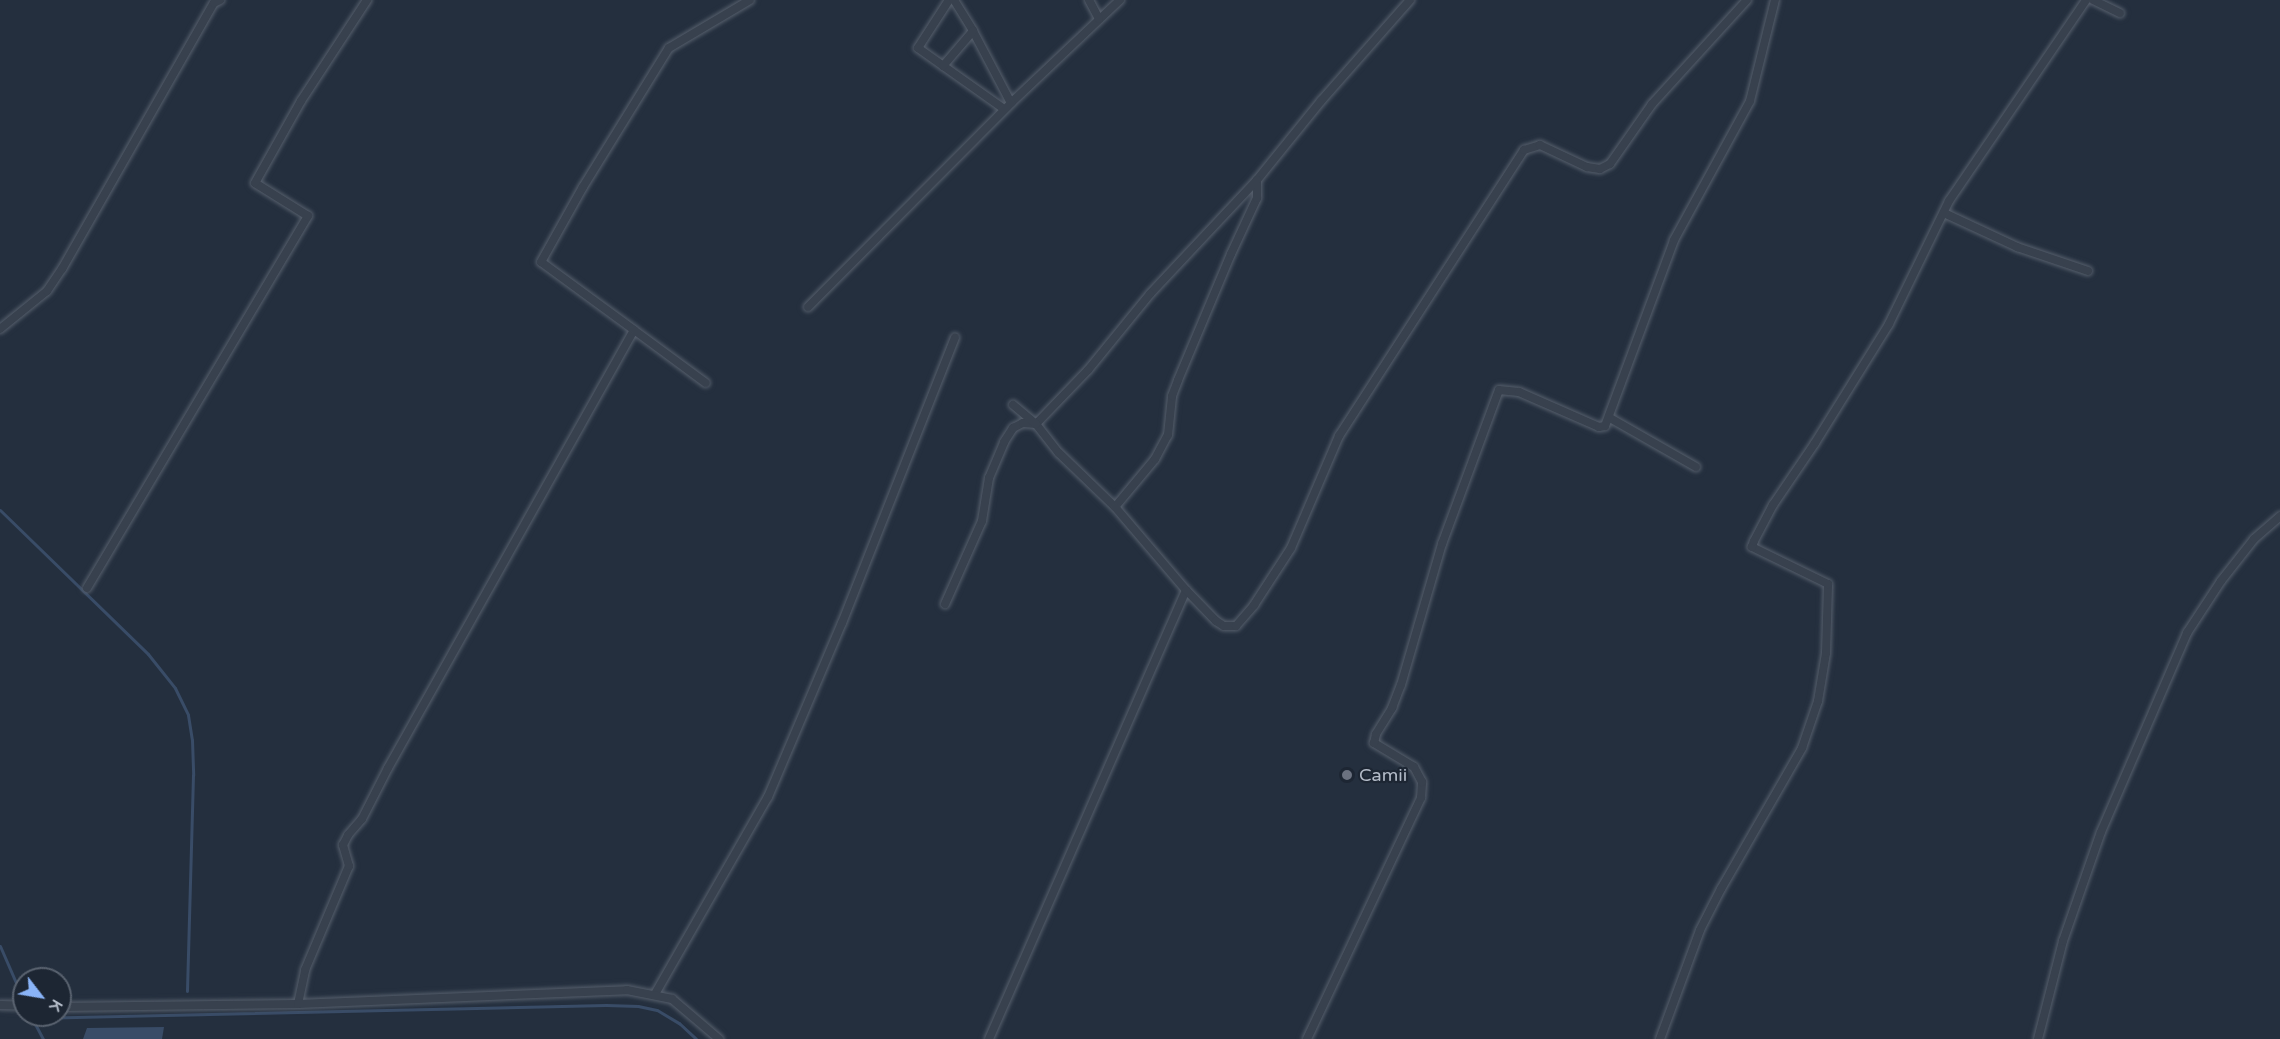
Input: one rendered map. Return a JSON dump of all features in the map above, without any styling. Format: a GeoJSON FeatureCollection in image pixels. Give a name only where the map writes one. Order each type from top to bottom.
{"type":"FeatureCollection","features":[{"type":"Feature","properties":{"kind":"street"},"geometry":{"type":"LineString","coordinates":[[0,329],[47,291],[62,269],[214,3],[220,0]]}},
{"type":"Feature","properties":{"kind":"street"},"geometry":{"type":"LineString","coordinates":[[87,588],[308,216],[255,183],[302,101],[367,0]]}},
{"type":"Feature","properties":{"kind":"street"},"geometry":{"type":"LineString","coordinates":[[706,383],[541,262],[583,187],[669,48],[750,0]]}},
{"type":"Feature","properties":{"kind":"street"},"geometry":{"type":"LineString","coordinates":[[949,0],[918,48],[1004,109]]}},
{"type":"Feature","properties":{"kind":"street"},"geometry":{"type":"LineString","coordinates":[[954,0],[973,30],[1011,103]]}},
{"type":"Feature","properties":{"kind":"street"},"geometry":{"type":"LineString","coordinates":[[1089,0],[1100,20]]}},
{"type":"Feature","properties":{"kind":"street"},"geometry":{"type":"LineString","coordinates":[[808,307],[1004,109],[1120,0]]}},
{"type":"Feature","properties":{"kind":"street"},"geometry":{"type":"LineString","coordinates":[[1036,424],[1088,370],[1150,294],[1257,180],[1321,101],[1410,0]]}},
{"type":"Feature","properties":{"kind":"street"},"geometry":{"type":"LineString","coordinates":[[1013,405],[1036,424],[1059,453],[1115,507],[1186,590],[1216,621],[1224,626],[1236,626],[1254,605],[1291,548],[1339,436],[1524,150],[1540,145],[1587,167],[1600,169],[1610,164],[1652,104],[1747,0]]}},
{"type":"Feature","properties":{"kind":"street"},"geometry":{"type":"LineString","coordinates":[[1307,1039],[1421,798],[1422,782],[1414,767],[1374,743],[1376,734],[1395,700],[1442,544],[1499,390],[1519,392],[1599,427],[1605,426],[1610,418],[1674,240],[1750,100],[1775,0]]}},
{"type":"Feature","properties":{"kind":"street"},"geometry":{"type":"LineString","coordinates":[[1660,1039],[1700,930],[1802,748],[1818,701],[1826,653],[1828,584],[1752,548],[1754,541],[1773,505],[1889,324],[1949,201],[2086,0]]}},
{"type":"Feature","properties":{"kind":"street"},"geometry":{"type":"LineString","coordinates":[[2093,0],[2120,13]]}},
{"type":"Feature","properties":{"kind":"street"},"geometry":{"type":"LineString","coordinates":[[943,66],[973,30]]}},
{"type":"Feature","properties":{"kind":"street"},"geometry":{"type":"LineString","coordinates":[[1115,507],[1155,459],[1168,435],[1172,396],[1231,254],[1257,198],[1257,180]]}},
{"type":"Feature","properties":{"kind":"street"},"geometry":{"type":"LineString","coordinates":[[1944,213],[2017,248],[2088,271]]}},
{"type":"Feature","properties":{"kind":"street"},"geometry":{"type":"LineString","coordinates":[[298,1004],[305,970],[349,866],[343,845],[348,835],[362,819],[388,768],[634,330]]}},
{"type":"Feature","properties":{"kind":"street"},"geometry":{"type":"LineString","coordinates":[[655,994],[768,798],[838,633],[956,338]]}},
{"type":"Feature","properties":{"kind":"street"},"geometry":{"type":"LineString","coordinates":[[1610,418],[1696,467]]}},
{"type":"Feature","properties":{"kind":"street"},"geometry":{"type":"LineString","coordinates":[[945,604],[982,521],[988,478],[1004,442],[1013,428],[1023,423],[1036,424]]}},
{"type":"Feature","properties":{"kind":"street"},"geometry":{"type":"LineString","coordinates":[[2037,1039],[2063,941],[2101,832],[2187,633],[2234,564],[2254,539],[2280,516]]}},
{"type":"Feature","properties":{"kind":"street"},"geometry":{"type":"LineString","coordinates":[[989,1039],[1186,590]]}},
{"type":"Feature","properties":{"kind":"street"},"geometry":{"type":"LineString","coordinates":[[72,1006],[298,1004],[627,990],[672,999],[719,1039]]}},
{"type":"Feature","properties":{"kind":"water"},"geometry":{"type":"Polygon","coordinates":[[[164,1027],[162,1039],[83,1039],[87,1028],[164,1027]]]}},
{"type":"Feature","properties":{"kind":"waterway"},"geometry":{"type":"LineString","coordinates":[[0,510],[148,654],[175,688],[188,715],[192,740],[193,775],[187,991]]}},
{"type":"Feature","properties":{"kind":"waterway"},"geometry":{"type":"LineString","coordinates":[[0,946],[12,974]]}},
{"type":"Feature","properties":{"kind":"waterway"},"geometry":{"type":"LineString","coordinates":[[43,1039],[32,1018],[606,1005],[638,1006],[657,1010],[679,1023],[696,1039]]}},
{"type":"Feature","properties":{"kind":"place","name":"Camii"},"geometry":{"type":"Point","coordinates":[1347,775]}}]}
